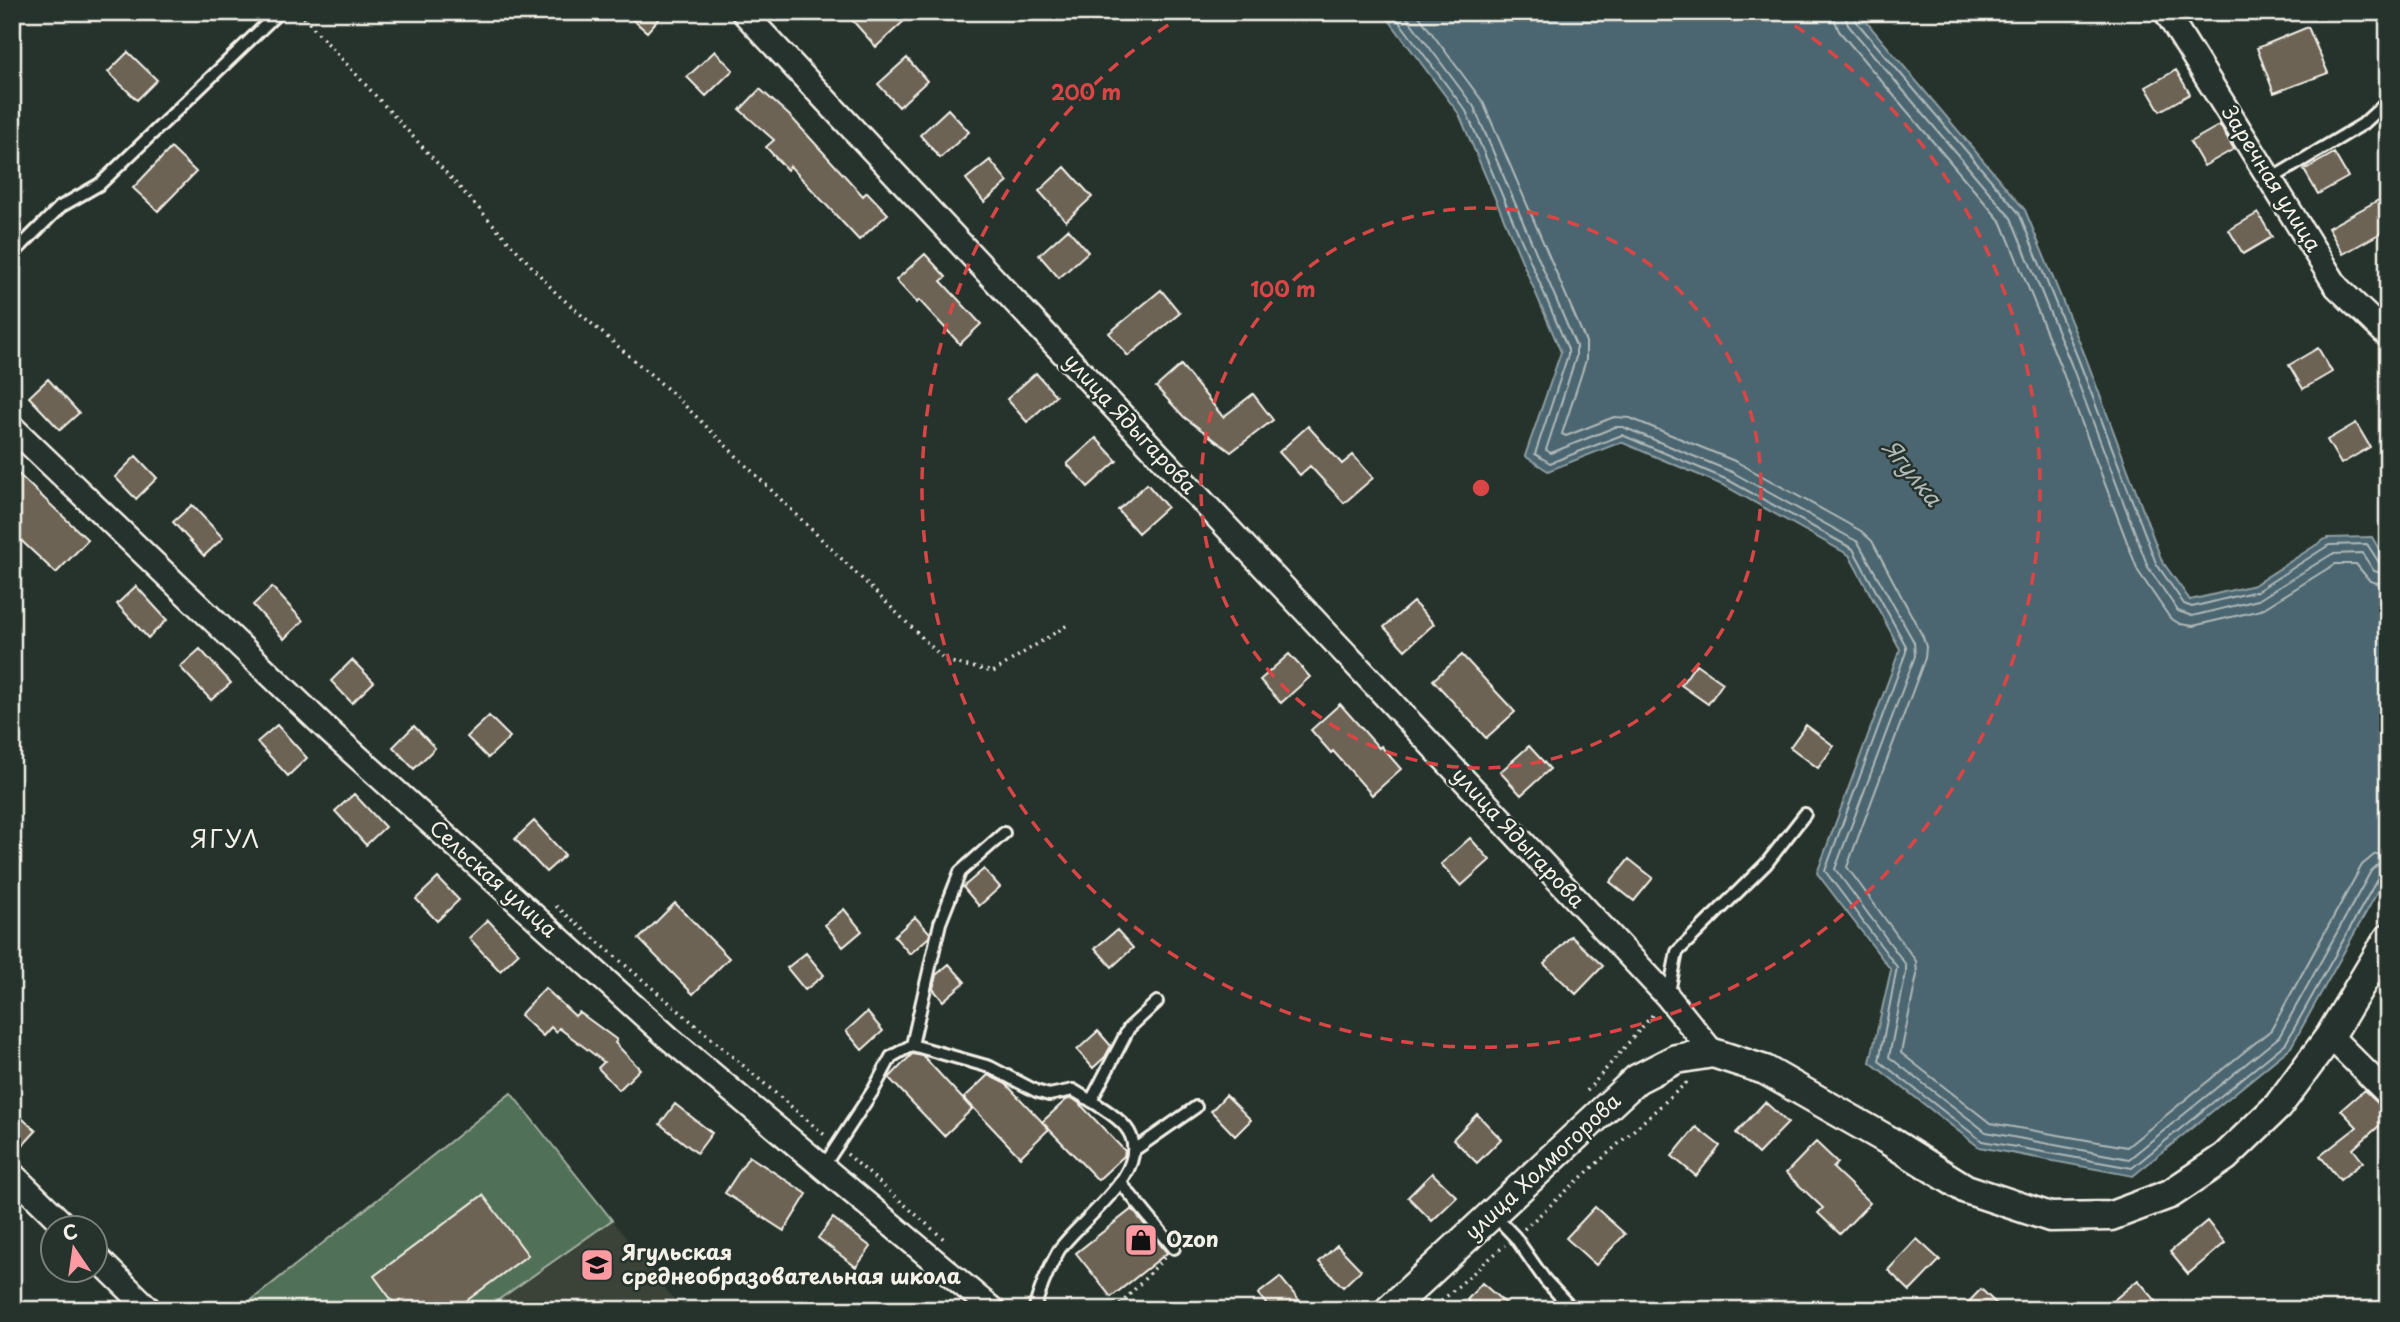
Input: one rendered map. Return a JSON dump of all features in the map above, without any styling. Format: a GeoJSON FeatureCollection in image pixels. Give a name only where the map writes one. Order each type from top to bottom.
{"type":"FeatureCollection","features":[{"type":"Feature","properties":{"kind":"street","name":"улица Ядыгарова"},"geometry":{"type":"LineString","coordinates":[[743,12],[1668,997],[1713,1054]]}},
{"type":"Feature","properties":{"kind":"street","name":"Заречная улица"},"geometry":{"type":"LineString","coordinates":[[2166,12],[2337,287],[2388,336]]}},
{"type":"Feature","properties":{"kind":"street","name":"Сельская улица"},"geometry":{"type":"LineString","coordinates":[[12,427],[330,732],[669,1038],[993,1310]]}},
{"type":"Feature","properties":{"kind":"street"},"geometry":{"type":"LineString","coordinates":[[1713,1054],[1765,1070],[1886,1139],[1966,1189],[2050,1217],[2111,1216],[2170,1194],[2225,1157],[2278,1105],[2330,1036],[2388,939]]}},
{"type":"Feature","properties":{"kind":"street"},"geometry":{"type":"LineString","coordinates":[[2330,1036],[2388,1094]]}},
{"type":"Feature","properties":{"kind":"street","name":"улица Холмогорова"},"geometry":{"type":"LineString","coordinates":[[1389,1310],[1637,1079],[1676,1059],[1713,1054]]}},
{"type":"Feature","properties":{"kind":"street"},"geometry":{"type":"LineString","coordinates":[[12,1174],[54,1214]]}},
{"type":"Feature","properties":{"kind":"street"},"geometry":{"type":"LineString","coordinates":[[108,1269],[150,1310]]}},
{"type":"Feature","properties":{"kind":"lane"},"geometry":{"type":"LineString","coordinates":[[12,255],[60,207],[100,184],[279,12]]}},
{"type":"Feature","properties":{"kind":"lane"},"geometry":{"type":"LineString","coordinates":[[2271,179],[2363,124],[2388,101]]}},
{"type":"Feature","properties":{"kind":"lane"},"geometry":{"type":"LineString","coordinates":[[1668,997],[1677,952],[1766,864],[1805,814]]}},
{"type":"Feature","properties":{"kind":"lane"},"geometry":{"type":"LineString","coordinates":[[912,1045],[940,923],[960,872],[1004,833]]}},
{"type":"Feature","properties":{"kind":"lane"},"geometry":{"type":"LineString","coordinates":[[1091,1101],[1129,1028],[1157,1002]]}},
{"type":"Feature","properties":{"kind":"lane"},"geometry":{"type":"LineString","coordinates":[[823,1167],[874,1089],[891,1057],[912,1045],[990,1067],[1049,1096],[1073,1090],[1091,1101],[1122,1123],[1130,1134],[1132,1165],[1060,1249],[1041,1285],[1034,1310]]}},
{"type":"Feature","properties":{"kind":"lane"},"geometry":{"type":"LineString","coordinates":[[1133,1151],[1196,1107]]}},
{"type":"Feature","properties":{"kind":"lane"},"geometry":{"type":"LineString","coordinates":[[1120,1182],[1174,1248]]}},
{"type":"Feature","properties":{"kind":"lane"},"geometry":{"type":"LineString","coordinates":[[1493,1214],[1515,1237],[1545,1280],[1573,1310]]}},
{"type":"Feature","properties":{"kind":"path"},"geometry":{"type":"LineString","coordinates":[[299,12],[556,293],[671,392],[946,661],[993,672],[1069,624]]}},
{"type":"Feature","properties":{"kind":"path"},"geometry":{"type":"LineString","coordinates":[[556,906],[951,1245]]}},
{"type":"Feature","properties":{"kind":"path"},"geometry":{"type":"LineString","coordinates":[[1431,1310],[1686,1083],[1677,1072]]}},
{"type":"Feature","properties":{"kind":"path"},"geometry":{"type":"LineString","coordinates":[[1115,1310],[1174,1248]]}},
{"type":"Feature","properties":{"kind":"shaded area","name":"Ягульская среднеобразовательная школа"},"geometry":{"type":"Polygon","coordinates":[[[612,1220],[682,1310],[483,1310],[612,1220]]]}},
{"type":"Feature","properties":{"kind":"green space"},"geometry":{"type":"Polygon","coordinates":[[[511,1093],[612,1220],[484,1310],[239,1310],[511,1093]]]}},
{"type":"Feature","properties":{"kind":"water","name":"Ягулка"},"geometry":{"type":"Polygon","coordinates":[[[1383,12],[1858,12],[2025,210],[2086,358],[2162,561],[2190,600],[2254,585],[2327,538],[2372,537],[2388,565],[2388,873],[2291,1047],[2133,1176],[1979,1147],[1870,1062],[1891,970],[1817,873],[1900,649],[1849,555],[1725,486],[1621,442],[1548,471],[1525,456],[1561,352],[1459,114],[1383,12]]]}},
{"type":"Feature","properties":{"kind":"building"},"geometry":{"type":"Polygon","coordinates":[[[624,12],[665,12],[647,32],[624,12]]]}},
{"type":"Feature","properties":{"kind":"building"},"geometry":{"type":"Polygon","coordinates":[[[845,12],[897,12],[905,20],[876,47],[845,12]]]}},
{"type":"Feature","properties":{"kind":"building"},"geometry":{"type":"Polygon","coordinates":[[[2308,27],[2328,73],[2274,93],[2257,48],[2308,27]]]}},
{"type":"Feature","properties":{"kind":"building"},"geometry":{"type":"Polygon","coordinates":[[[715,51],[733,70],[706,96],[687,77],[715,51]]]}},
{"type":"Feature","properties":{"kind":"building"},"geometry":{"type":"Polygon","coordinates":[[[128,52],[157,80],[137,100],[108,72],[128,52]]]}},
{"type":"Feature","properties":{"kind":"building"},"geometry":{"type":"Polygon","coordinates":[[[907,58],[927,81],[899,107],[878,84],[907,58]]]}},
{"type":"Feature","properties":{"kind":"building"},"geometry":{"type":"Polygon","coordinates":[[[2176,70],[2190,94],[2160,111],[2146,87],[2176,70]]]}},
{"type":"Feature","properties":{"kind":"building"},"geometry":{"type":"Polygon","coordinates":[[[760,89],[791,117],[863,196],[867,192],[888,214],[859,240],[790,166],[787,170],[766,147],[774,140],[740,110],[760,89]]]}},
{"type":"Feature","properties":{"kind":"building"},"geometry":{"type":"Polygon","coordinates":[[[948,109],[969,132],[940,158],[920,135],[948,109]]]}},
{"type":"Feature","properties":{"kind":"building"},"geometry":{"type":"Polygon","coordinates":[[[2220,125],[2234,149],[2204,166],[2190,142],[2220,125]]]}},
{"type":"Feature","properties":{"kind":"building"},"geometry":{"type":"Polygon","coordinates":[[[171,148],[196,172],[158,211],[133,188],[171,148]]]}},
{"type":"Feature","properties":{"kind":"building"},"geometry":{"type":"Polygon","coordinates":[[[2334,153],[2348,177],[2318,194],[2304,170],[2334,153]]]}},
{"type":"Feature","properties":{"kind":"building"},"geometry":{"type":"Polygon","coordinates":[[[990,160],[1008,182],[984,202],[966,179],[990,160]]]}},
{"type":"Feature","properties":{"kind":"building"},"geometry":{"type":"Polygon","coordinates":[[[1065,167],[1092,197],[1066,221],[1039,191],[1065,167]]]}},
{"type":"Feature","properties":{"kind":"building"},"geometry":{"type":"Polygon","coordinates":[[[2382,198],[2388,208],[2388,229],[2343,254],[2328,228],[2382,198]]]}},
{"type":"Feature","properties":{"kind":"building"},"geometry":{"type":"Polygon","coordinates":[[[2258,213],[2272,237],[2243,254],[2229,230],[2258,213]]]}},
{"type":"Feature","properties":{"kind":"building"},"geometry":{"type":"Polygon","coordinates":[[[1068,229],[1088,252],[1059,278],[1039,255],[1068,229]]]}},
{"type":"Feature","properties":{"kind":"building"},"geometry":{"type":"Polygon","coordinates":[[[925,254],[946,277],[941,281],[981,324],[960,344],[919,300],[917,303],[896,280],[925,254]]]}},
{"type":"Feature","properties":{"kind":"building"},"geometry":{"type":"Polygon","coordinates":[[[1161,290],[1180,313],[1128,356],[1109,333],[1161,290]]]}},
{"type":"Feature","properties":{"kind":"building"},"geometry":{"type":"Polygon","coordinates":[[[2318,348],[2332,372],[2303,389],[2289,365],[2318,348]]]}},
{"type":"Feature","properties":{"kind":"building"},"geometry":{"type":"Polygon","coordinates":[[[1181,365],[1223,417],[1253,394],[1273,420],[1231,452],[1184,417],[1156,387],[1181,365]]]}},
{"type":"Feature","properties":{"kind":"building"},"geometry":{"type":"Polygon","coordinates":[[[1036,373],[1056,396],[1027,422],[1007,399],[1036,373]]]}},
{"type":"Feature","properties":{"kind":"building"},"geometry":{"type":"Polygon","coordinates":[[[48,379],[79,413],[60,430],[29,397],[48,379]]]}},
{"type":"Feature","properties":{"kind":"building"},"geometry":{"type":"Polygon","coordinates":[[[2356,423],[2370,447],[2341,464],[2327,440],[2356,423]]]}},
{"type":"Feature","properties":{"kind":"building"},"geometry":{"type":"Polygon","coordinates":[[[1308,426],[1342,464],[1353,455],[1373,478],[1344,503],[1310,466],[1300,475],[1279,452],[1308,426]]]}},
{"type":"Feature","properties":{"kind":"building"},"geometry":{"type":"Polygon","coordinates":[[[1096,438],[1117,461],[1088,487],[1067,464],[1096,438]]]}},
{"type":"Feature","properties":{"kind":"building"},"geometry":{"type":"Polygon","coordinates":[[[136,456],[157,478],[136,499],[115,477],[136,456]]]}},
{"type":"Feature","properties":{"kind":"building"},"geometry":{"type":"Polygon","coordinates":[[[12,468],[88,540],[56,573],[12,532],[12,468]]]}},
{"type":"Feature","properties":{"kind":"building"},"geometry":{"type":"Polygon","coordinates":[[[1147,484],[1167,507],[1138,533],[1118,510],[1147,484]]]}},
{"type":"Feature","properties":{"kind":"building"},"geometry":{"type":"Polygon","coordinates":[[[192,505],[223,538],[204,556],[173,522],[192,505]]]}},
{"type":"Feature","properties":{"kind":"building"},"geometry":{"type":"Polygon","coordinates":[[[136,586],[167,620],[148,638],[117,604],[136,586]]]}},
{"type":"Feature","properties":{"kind":"building"},"geometry":{"type":"Polygon","coordinates":[[[272,587],[303,621],[284,639],[253,605],[272,587]]]}},
{"type":"Feature","properties":{"kind":"building"},"geometry":{"type":"Polygon","coordinates":[[[1413,602],[1434,624],[1405,650],[1384,627],[1413,602]]]}},
{"type":"Feature","properties":{"kind":"building"},"geometry":{"type":"Polygon","coordinates":[[[200,649],[231,683],[211,700],[180,667],[200,649]]]}},
{"type":"Feature","properties":{"kind":"building"},"geometry":{"type":"Polygon","coordinates":[[[1289,654],[1310,677],[1281,703],[1260,680],[1289,654]]]}},
{"type":"Feature","properties":{"kind":"building"},"geometry":{"type":"Polygon","coordinates":[[[1462,655],[1515,712],[1486,738],[1433,680],[1462,655]]]}},
{"type":"Feature","properties":{"kind":"building"},"geometry":{"type":"Polygon","coordinates":[[[352,660],[374,682],[352,703],[331,681],[352,660]]]}},
{"type":"Feature","properties":{"kind":"building"},"geometry":{"type":"Polygon","coordinates":[[[1696,664],[1723,683],[1708,704],[1681,685],[1696,664]]]}},
{"type":"Feature","properties":{"kind":"building"},"geometry":{"type":"Polygon","coordinates":[[[1340,704],[1401,769],[1372,795],[1311,730],[1340,704]]]}},
{"type":"Feature","properties":{"kind":"building"},"geometry":{"type":"Polygon","coordinates":[[[489,716],[510,737],[488,758],[467,737],[489,716]]]}},
{"type":"Feature","properties":{"kind":"building"},"geometry":{"type":"Polygon","coordinates":[[[277,725],[307,758],[288,776],[257,742],[277,725]]]}},
{"type":"Feature","properties":{"kind":"building"},"geometry":{"type":"Polygon","coordinates":[[[1806,725],[1834,746],[1818,768],[1790,747],[1806,725]]]}},
{"type":"Feature","properties":{"kind":"building"},"geometry":{"type":"Polygon","coordinates":[[[414,726],[435,748],[414,769],[393,747],[414,726]]]}},
{"type":"Feature","properties":{"kind":"building"},"geometry":{"type":"Polygon","coordinates":[[[1529,746],[1550,769],[1521,795],[1500,772],[1529,746]]]}},
{"type":"Feature","properties":{"kind":"building"},"geometry":{"type":"Polygon","coordinates":[[[354,794],[385,827],[366,845],[335,811],[354,794]]]}},
{"type":"Feature","properties":{"kind":"building"},"geometry":{"type":"Polygon","coordinates":[[[534,821],[565,855],[546,872],[515,839],[534,821]]]}},
{"type":"Feature","properties":{"kind":"building"},"geometry":{"type":"Polygon","coordinates":[[[1470,838],[1490,860],[1461,886],[1441,864],[1470,838]]]}},
{"type":"Feature","properties":{"kind":"building"},"geometry":{"type":"Polygon","coordinates":[[[1629,859],[1653,878],[1634,901],[1610,882],[1629,859]]]}},
{"type":"Feature","properties":{"kind":"building"},"geometry":{"type":"Polygon","coordinates":[[[984,869],[1000,887],[979,906],[963,887],[984,869]]]}},
{"type":"Feature","properties":{"kind":"building"},"geometry":{"type":"Polygon","coordinates":[[[438,878],[459,900],[437,921],[416,899],[438,878]]]}},
{"type":"Feature","properties":{"kind":"building"},"geometry":{"type":"Polygon","coordinates":[[[675,903],[729,958],[693,994],[639,939],[675,903]]]}},
{"type":"Feature","properties":{"kind":"building"},"geometry":{"type":"Polygon","coordinates":[[[844,909],[862,931],[843,947],[825,925],[844,909]]]}},
{"type":"Feature","properties":{"kind":"building"},"geometry":{"type":"Polygon","coordinates":[[[915,917],[930,933],[910,954],[894,936],[915,917]]]}},
{"type":"Feature","properties":{"kind":"building"},"geometry":{"type":"Polygon","coordinates":[[[488,920],[519,953],[500,971],[469,938],[488,920]]]}},
{"type":"Feature","properties":{"kind":"building"},"geometry":{"type":"Polygon","coordinates":[[[1117,930],[1133,948],[1112,967],[1095,948],[1117,930]]]}},
{"type":"Feature","properties":{"kind":"building"},"geometry":{"type":"Polygon","coordinates":[[[1571,936],[1603,966],[1576,994],[1544,964],[1571,936]]]}},
{"type":"Feature","properties":{"kind":"building"},"geometry":{"type":"Polygon","coordinates":[[[806,953],[824,975],[805,990],[787,968],[806,953]]]}},
{"type":"Feature","properties":{"kind":"building"},"geometry":{"type":"Polygon","coordinates":[[[949,964],[965,982],[943,1001],[933,989],[936,975],[949,964]]]}},
{"type":"Feature","properties":{"kind":"building"},"geometry":{"type":"Polygon","coordinates":[[[545,988],[575,1016],[579,1012],[617,1040],[615,1043],[640,1069],[619,1090],[598,1068],[604,1062],[559,1028],[556,1032],[551,1027],[543,1036],[520,1015],[545,988]]]}},
{"type":"Feature","properties":{"kind":"building"},"geometry":{"type":"Polygon","coordinates":[[[867,1012],[883,1031],[862,1050],[846,1031],[867,1012]]]}},
{"type":"Feature","properties":{"kind":"building"},"geometry":{"type":"Polygon","coordinates":[[[1098,1031],[1111,1046],[1105,1057],[1093,1068],[1077,1050],[1098,1031]]]}},
{"type":"Feature","properties":{"kind":"building"},"geometry":{"type":"Polygon","coordinates":[[[912,1054],[923,1056],[972,1109],[944,1136],[889,1078],[912,1054]]]}},
{"type":"Feature","properties":{"kind":"building"},"geometry":{"type":"Polygon","coordinates":[[[988,1075],[1006,1084],[1049,1129],[1020,1157],[964,1098],[988,1075]]]}},
{"type":"Feature","properties":{"kind":"building"},"geometry":{"type":"Polygon","coordinates":[[[2364,1090],[2388,1113],[2388,1118],[2353,1149],[2363,1162],[2340,1180],[2320,1156],[2357,1127],[2341,1110],[2364,1090]]]}},
{"type":"Feature","properties":{"kind":"building"},"geometry":{"type":"Polygon","coordinates":[[[1226,1095],[1251,1120],[1235,1136],[1211,1111],[1226,1095]]]}},
{"type":"Feature","properties":{"kind":"building"},"geometry":{"type":"Polygon","coordinates":[[[1072,1098],[1125,1151],[1124,1156],[1098,1180],[1042,1122],[1066,1100],[1072,1098]]]}},
{"type":"Feature","properties":{"kind":"building"},"geometry":{"type":"Polygon","coordinates":[[[1765,1102],[1788,1123],[1758,1154],[1736,1133],[1765,1102]]]}},
{"type":"Feature","properties":{"kind":"building"},"geometry":{"type":"Polygon","coordinates":[[[675,1104],[712,1133],[697,1153],[660,1124],[675,1104]]]}},
{"type":"Feature","properties":{"kind":"building"},"geometry":{"type":"Polygon","coordinates":[[[12,1109],[36,1131],[12,1157],[12,1109]]]}},
{"type":"Feature","properties":{"kind":"building"},"geometry":{"type":"Polygon","coordinates":[[[1477,1114],[1501,1139],[1477,1163],[1453,1139],[1477,1114]]]}},
{"type":"Feature","properties":{"kind":"building"},"geometry":{"type":"Polygon","coordinates":[[[1696,1127],[1720,1146],[1696,1176],[1672,1156],[1696,1127]]]}},
{"type":"Feature","properties":{"kind":"building"},"geometry":{"type":"Polygon","coordinates":[[[1816,1142],[1838,1163],[1833,1168],[1870,1203],[1840,1234],[1818,1213],[1823,1208],[1786,1173],[1816,1142]]]}},
{"type":"Feature","properties":{"kind":"building"},"geometry":{"type":"Polygon","coordinates":[[[749,1156],[807,1194],[784,1231],[725,1193],[749,1156]]]}},
{"type":"Feature","properties":{"kind":"building"},"geometry":{"type":"Polygon","coordinates":[[[1432,1173],[1457,1197],[1432,1221],[1408,1197],[1432,1173]]]}},
{"type":"Feature","properties":{"kind":"building"},"geometry":{"type":"Polygon","coordinates":[[[483,1195],[528,1255],[454,1310],[399,1310],[374,1276],[483,1195]]]}},
{"type":"Feature","properties":{"kind":"building"},"geometry":{"type":"Polygon","coordinates":[[[1595,1207],[1625,1234],[1596,1265],[1566,1238],[1595,1207]]]}},
{"type":"Feature","properties":{"kind":"building"},"geometry":{"type":"Polygon","coordinates":[[[1132,1209],[1167,1253],[1111,1297],[1076,1253],[1132,1209]]]}},
{"type":"Feature","properties":{"kind":"building"},"geometry":{"type":"Polygon","coordinates":[[[833,1218],[871,1247],[856,1267],[818,1238],[833,1218]]]}},
{"type":"Feature","properties":{"kind":"building"},"geometry":{"type":"Polygon","coordinates":[[[2207,1221],[2225,1243],[2188,1274],[2170,1252],[2207,1221]]]}},
{"type":"Feature","properties":{"kind":"building"},"geometry":{"type":"Polygon","coordinates":[[[1917,1239],[1940,1260],[1910,1291],[1888,1270],[1917,1239]]]}},
{"type":"Feature","properties":{"kind":"building"},"geometry":{"type":"Polygon","coordinates":[[[1337,1245],[1361,1270],[1343,1287],[1319,1262],[1337,1245]]]}},
{"type":"Feature","properties":{"kind":"building"},"geometry":{"type":"Polygon","coordinates":[[[1280,1277],[1299,1300],[1286,1310],[1271,1310],[1258,1294],[1280,1277]]]}},
{"type":"Feature","properties":{"kind":"building"},"geometry":{"type":"Polygon","coordinates":[[[2138,1280],[2156,1301],[2146,1310],[2102,1310],[2138,1280]]]}},
{"type":"Feature","properties":{"kind":"building"},"geometry":{"type":"Polygon","coordinates":[[[1482,1283],[1513,1310],[1478,1310],[1467,1300],[1482,1283]]]}},
{"type":"Feature","properties":{"kind":"building"},"geometry":{"type":"Polygon","coordinates":[[[1981,1289],[2003,1310],[1961,1310],[1981,1289]]]}},
{"type":"Feature","properties":{"kind":"place","name":"Ozon"},"geometry":{"type":"Point","coordinates":[1141,1240]}},
{"type":"Feature","properties":{"kind":"place","name":"Ягульская среднеобразовательная школа"},"geometry":{"type":"Point","coordinates":[597,1265]}},
{"type":"Feature","properties":{"kind":"district","name":"ЯГУЛ"},"geometry":{"type":"Point","coordinates":[226,840]}}]}
